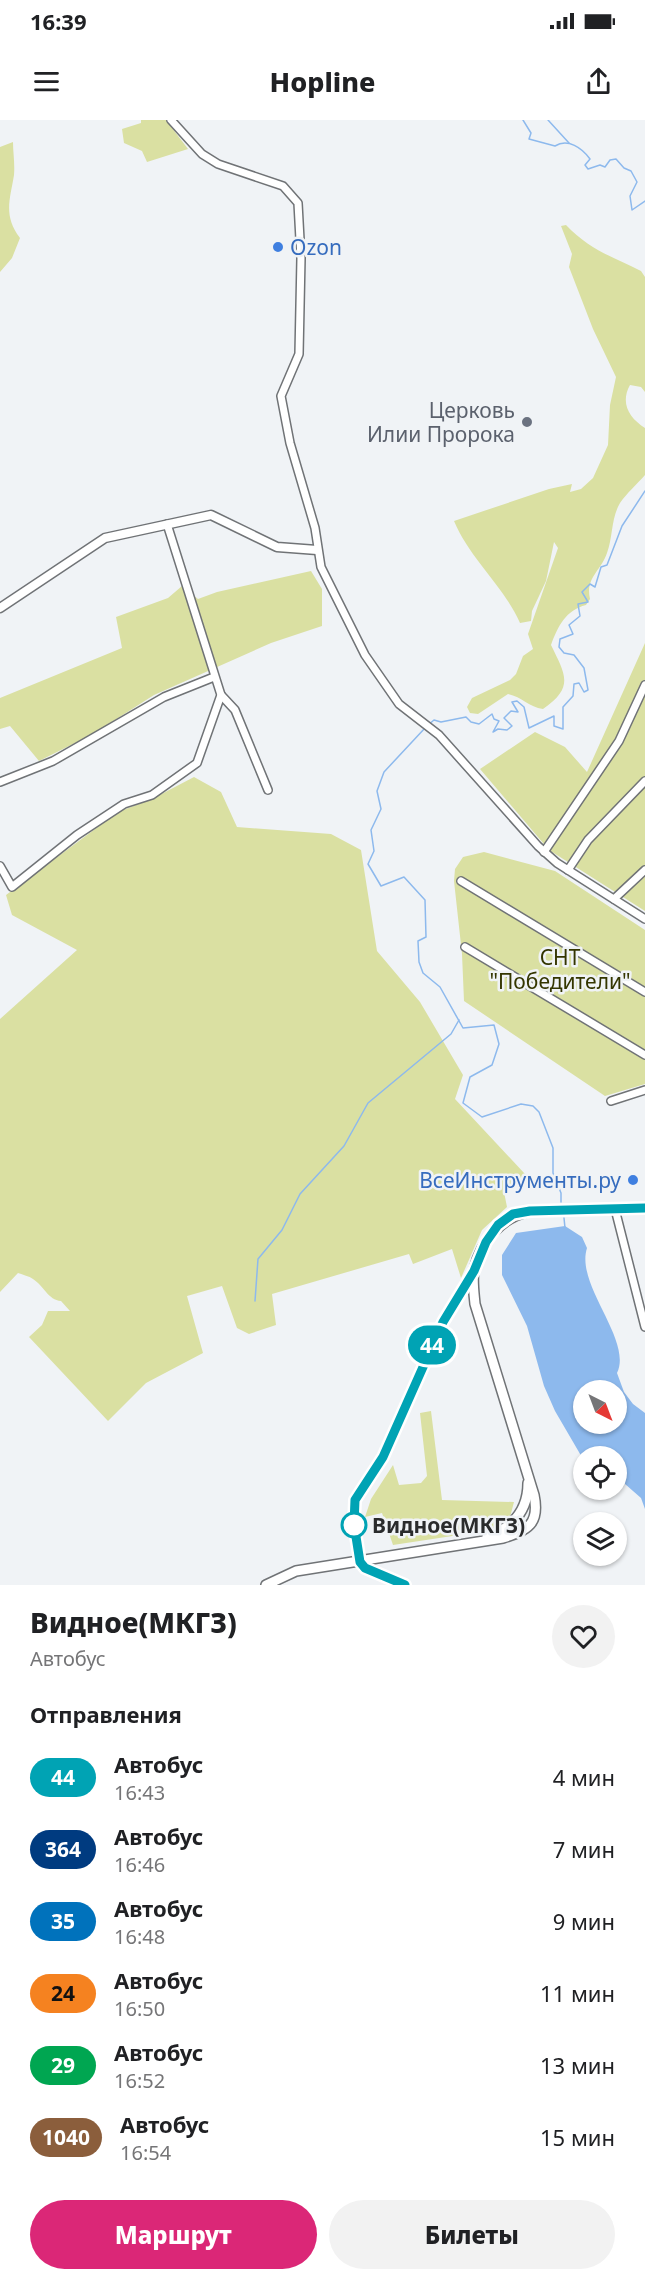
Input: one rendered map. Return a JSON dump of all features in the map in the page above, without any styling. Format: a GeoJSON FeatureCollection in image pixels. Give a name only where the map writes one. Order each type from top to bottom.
{"type":"FeatureCollection","features":[{"type":"Feature","properties":{"kind":"main road"},"geometry":{"type":"LineString","coordinates":[[266,1585],[296,1571],[503,1538],[529,1526],[537,1513],[536,1505],[523,1454],[475,1304],[474,1271],[486,1242],[498,1225],[513,1214],[530,1211],[645,1208]]}},
{"type":"Feature","properties":{"kind":"main road"},"geometry":{"type":"LineString","coordinates":[[474,1543],[504,1529],[518,1517],[527,1496],[523,1454]]}},
{"type":"Feature","properties":{"kind":"main road"},"geometry":{"type":"LineString","coordinates":[[518,1517],[529,1526]]}},
{"type":"Feature","properties":{"kind":"street"},"geometry":{"type":"LineString","coordinates":[[171,120],[202,154],[218,164],[282,186],[298,203],[301,258],[299,354],[280,396],[290,443],[315,528],[317,550],[328,585],[365,655],[399,704],[433,729],[544,852],[645,919]]}},
{"type":"Feature","properties":{"kind":"street"},"geometry":{"type":"LineString","coordinates":[[0,608],[105,538],[166,524],[210,516],[278,547],[317,550]]}},
{"type":"Feature","properties":{"kind":"street"},"geometry":{"type":"LineString","coordinates":[[166,524],[201,626],[220,694],[235,710],[268,790]]}},
{"type":"Feature","properties":{"kind":"street"},"geometry":{"type":"LineString","coordinates":[[0,782],[53,761],[164,697],[214,677]]}},
{"type":"Feature","properties":{"kind":"street"},"geometry":{"type":"LineString","coordinates":[[544,852],[619,741],[645,685]]}},
{"type":"Feature","properties":{"kind":"street"},"geometry":{"type":"LineString","coordinates":[[0,866],[12,887],[77,835],[124,804],[152,795],[197,763],[220,694]]}},
{"type":"Feature","properties":{"kind":"street"},"geometry":{"type":"LineString","coordinates":[[568,870],[588,840],[645,781]]}},
{"type":"Feature","properties":{"kind":"street"},"geometry":{"type":"LineString","coordinates":[[614,899],[645,870]]}},
{"type":"Feature","properties":{"kind":"street"},"geometry":{"type":"LineString","coordinates":[[461,881],[645,992]]}},
{"type":"Feature","properties":{"kind":"street"},"geometry":{"type":"LineString","coordinates":[[465,947],[645,1055]]}},
{"type":"Feature","properties":{"kind":"street"},"geometry":{"type":"LineString","coordinates":[[611,1101],[645,1090]]}},
{"type":"Feature","properties":{"kind":"street"},"geometry":{"type":"LineString","coordinates":[[615,1209],[645,1327]]}},
{"type":"Feature","properties":{"kind":"street"},"geometry":{"type":"LineString","coordinates":[[360,1562],[354,1524],[355,1500],[383,1457],[443,1322],[474,1271]]}},
{"type":"Feature","properties":{"kind":"green space"},"geometry":{"type":"Polygon","coordinates":[[[141,120],[166,120],[188,149],[147,162],[142,151],[124,143],[122,129],[141,123],[141,120]]]}},
{"type":"Feature","properties":{"kind":"green space"},"geometry":{"type":"Polygon","coordinates":[[[13,142],[14,171],[9,207],[11,222],[20,238],[12,258],[0,272],[0,147],[13,142]]]}},
{"type":"Feature","properties":{"kind":"green space"},"geometry":{"type":"Polygon","coordinates":[[[566,225],[592,247],[641,271],[645,277],[645,392],[641,387],[630,385],[626,404],[634,420],[645,428],[645,475],[617,509],[607,553],[590,585],[590,599],[586,605],[568,615],[560,625],[551,645],[563,672],[564,680],[560,694],[543,709],[508,694],[478,714],[470,713],[467,707],[472,698],[510,680],[516,674],[523,656],[533,649],[528,634],[558,548],[554,542],[546,581],[532,611],[531,621],[520,623],[505,596],[469,548],[454,521],[549,489],[572,484],[570,492],[581,489],[593,478],[608,445],[610,405],[616,377],[593,329],[569,267],[572,254],[561,226],[566,225]]]}},
{"type":"Feature","properties":{"kind":"green space"},"geometry":{"type":"Polygon","coordinates":[[[311,571],[322,589],[322,626],[271,643],[154,695],[93,734],[39,761],[10,726],[0,729],[0,698],[122,648],[116,617],[168,598],[182,586],[198,599],[217,592],[311,571]]]}},
{"type":"Feature","properties":{"kind":"green space"},"geometry":{"type":"Polygon","coordinates":[[[645,643],[645,911],[549,850],[480,769],[535,732],[565,747],[587,772],[645,643]]]}},
{"type":"Feature","properties":{"kind":"green space"},"geometry":{"type":"Polygon","coordinates":[[[194,777],[221,792],[237,827],[331,834],[361,850],[377,951],[420,1002],[463,1075],[455,1099],[525,1174],[518,1184],[504,1192],[507,1207],[482,1230],[461,1278],[452,1249],[413,1264],[409,1254],[272,1294],[276,1325],[249,1334],[237,1328],[222,1286],[187,1296],[203,1353],[146,1383],[108,1421],[29,1337],[42,1325],[48,1311],[70,1311],[33,1279],[18,1273],[0,1292],[0,1019],[77,950],[12,915],[6,895],[118,812],[152,799],[194,777]]]}},
{"type":"Feature","properties":{"kind":"green space","name":"СНТ \"Победители\""},"geometry":{"type":"Polygon","coordinates":[[[484,852],[555,871],[645,930],[645,1084],[605,1096],[464,1001],[462,954],[454,881],[455,869],[463,857],[484,852]]]}},
{"type":"Feature","properties":{"kind":"green space"},"geometry":{"type":"Polygon","coordinates":[[[431,1411],[442,1500],[514,1502],[510,1517],[492,1530],[393,1545],[382,1513],[365,1517],[371,1499],[393,1465],[399,1485],[421,1483],[427,1476],[420,1413],[431,1411]]]}},
{"type":"Feature","properties":{"kind":"water"},"geometry":{"type":"Polygon","coordinates":[[[565,1226],[582,1237],[587,1248],[586,1263],[589,1278],[617,1345],[620,1360],[617,1373],[620,1380],[573,1380],[573,1434],[627,1434],[627,1396],[645,1413],[645,1509],[641,1498],[627,1486],[627,1446],[575,1446],[555,1411],[544,1386],[527,1326],[502,1275],[502,1255],[516,1233],[565,1226]]]}},
{"type":"Feature","properties":{"kind":"waterway"},"geometry":{"type":"LineString","coordinates":[[523,120],[531,133],[529,139],[555,146],[565,143],[574,145],[590,159],[585,165],[588,169],[600,165],[605,167],[610,160],[616,159],[624,168],[631,171],[637,182],[630,196],[632,210],[645,201]]}},
{"type":"Feature","properties":{"kind":"waterway"},"geometry":{"type":"LineString","coordinates":[[548,120],[569,143]]}},
{"type":"Feature","properties":{"kind":"waterway"},"geometry":{"type":"LineString","coordinates":[[428,725],[434,720],[441,722],[466,717],[471,722],[479,724],[492,714],[494,719],[499,721],[493,732],[498,729],[507,730],[512,726],[504,718],[511,711],[518,712],[512,702],[517,701],[524,707],[529,728],[554,716],[554,726],[563,729],[563,707],[573,696],[574,684],[579,683],[584,692],[588,690],[584,668],[574,655],[564,653],[559,647],[560,639],[573,634],[569,625],[580,616],[578,604],[588,602],[582,592],[590,584],[595,587],[601,567],[607,565],[622,526],[645,491]]}},
{"type":"Feature","properties":{"kind":"waterway"},"geometry":{"type":"LineString","coordinates":[[425,728],[384,772],[377,791],[381,809],[371,830],[374,851],[368,864],[381,886],[404,877],[425,900],[426,937],[418,941],[419,962],[423,973],[440,987],[463,1028],[494,1025],[499,1044],[492,1065],[470,1077],[463,1103],[482,1117],[521,1104],[533,1106],[539,1112],[553,1148],[553,1173],[561,1193],[561,1202]]}},
{"type":"Feature","properties":{"kind":"waterway"},"geometry":{"type":"LineString","coordinates":[[255,1301],[258,1259],[282,1230],[300,1194],[344,1146],[368,1103],[451,1034],[459,1020]]}},
{"type":"Feature","properties":{"kind":"waterway"},"geometry":{"type":"LineString","coordinates":[[564,1218],[565,1228]]}},
{"type":"Feature","properties":{"kind":"bus line","name":"44"},"geometry":{"type":"LineString","coordinates":[[405,1585],[365,1568],[360,1562],[354,1524],[355,1500],[383,1457],[443,1322],[474,1271],[486,1242],[498,1225],[513,1214],[530,1211],[645,1208]]}},
{"type":"Feature","properties":{"kind":"place","name":"Ozon"},"geometry":{"type":"Point","coordinates":[278,247]}},
{"type":"Feature","properties":{"kind":"place","name":"Церковь Илии Пророка"},"geometry":{"type":"Point","coordinates":[527,422]}},
{"type":"Feature","properties":{"kind":"place","name":"ВсеИнструменты.ру"},"geometry":{"type":"Point","coordinates":[633,1180]}},
{"type":"Feature","properties":{"kind":"place","name":"Видное(МКГЗ)"},"geometry":{"type":"Point","coordinates":[354,1525]}}]}
